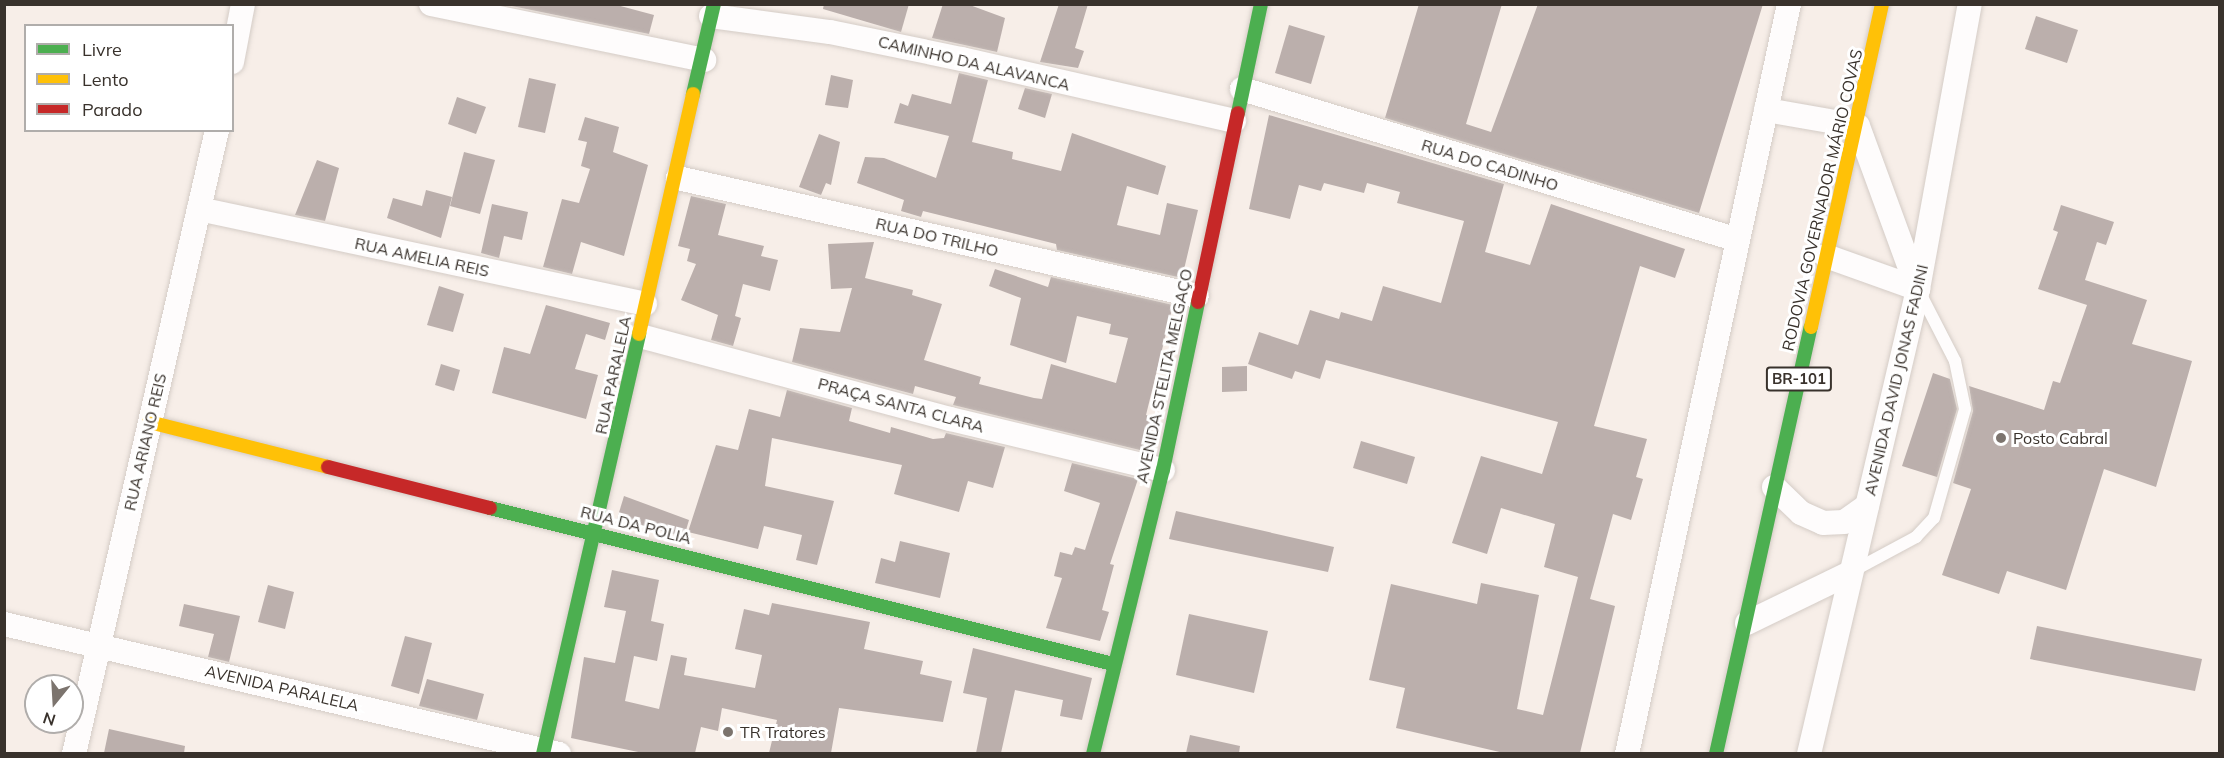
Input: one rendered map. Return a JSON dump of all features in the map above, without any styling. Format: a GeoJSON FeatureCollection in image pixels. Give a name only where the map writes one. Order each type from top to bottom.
{"type":"FeatureCollection","features":[{"type":"Feature","properties":{"kind":"main road","name":"AVENIDA STELITA MELGAÇO"},"geometry":{"type":"LineString","coordinates":[[1093,753],[1113,664],[1163,470],[1197,296],[1261,4]]}},
{"type":"Feature","properties":{"kind":"main road","name":"RODOVIA GOVERNADOR MÁRIO COVAS"},"geometry":{"type":"LineString","coordinates":[[1716,753],[1747,623],[1774,487],[1826,256],[1858,126],[1882,4]]}},
{"type":"Feature","properties":{"kind":"main road","name":"RUA PARALELA"},"geometry":{"type":"LineString","coordinates":[[548,752],[594,532],[640,336],[645,304],[678,178],[713,10]]}},
{"type":"Feature","properties":{"kind":"main road","name":"RUA DA POLIA"},"geometry":{"type":"LineString","coordinates":[[149,422],[1113,664]]}},
{"type":"Feature","properties":{"kind":"street"},"geometry":{"type":"LineString","coordinates":[[234,51],[243,4]]}},
{"type":"Feature","properties":{"kind":"street"},"geometry":{"type":"LineString","coordinates":[[431,4],[704,60]]}},
{"type":"Feature","properties":{"kind":"street"},"geometry":{"type":"LineString","coordinates":[[1627,753],[1789,4]]}},
{"type":"Feature","properties":{"kind":"street","name":"AVENIDA DAVID JONAS FADINI"},"geometry":{"type":"LineString","coordinates":[[1809,753],[1848,574],[1867,506],[1918,289],[1970,4]]}},
{"type":"Feature","properties":{"kind":"street","name":"CAMINHO DA ALAVANCA"},"geometry":{"type":"LineString","coordinates":[[713,10],[929,52],[1234,121]]}},
{"type":"Feature","properties":{"kind":"street","name":"RUA DO CADINHO"},"geometry":{"type":"LineString","coordinates":[[1242,90],[1738,240]]}},
{"type":"Feature","properties":{"kind":"street"},"geometry":{"type":"LineString","coordinates":[[1766,110],[1858,126],[1918,289]]}},
{"type":"Feature","properties":{"kind":"street","name":"RUA ARIANO REIS"},"geometry":{"type":"LineString","coordinates":[[74,753],[97,644],[217,132]]}},
{"type":"Feature","properties":{"kind":"street","name":"RUA DO TRILHO"},"geometry":{"type":"LineString","coordinates":[[678,178],[1197,296]]}},
{"type":"Feature","properties":{"kind":"street","name":"RUA AMELIA REIS"},"geometry":{"type":"LineString","coordinates":[[199,210],[645,304]]}},
{"type":"Feature","properties":{"kind":"street"},"geometry":{"type":"LineString","coordinates":[[1826,256],[1918,289]]}},
{"type":"Feature","properties":{"kind":"street","name":"PRAÇA SANTA CLARA"},"geometry":{"type":"LineString","coordinates":[[640,336],[1163,470]]}},
{"type":"Feature","properties":{"kind":"street"},"geometry":{"type":"LineString","coordinates":[[1774,487],[1801,513],[1822,523],[1854,518],[1867,506]]}},
{"type":"Feature","properties":{"kind":"street"},"geometry":{"type":"LineString","coordinates":[[1747,623],[1848,574]]}},
{"type":"Feature","properties":{"kind":"street","name":"AVENIDA PARALELA"},"geometry":{"type":"LineString","coordinates":[[4,624],[97,644],[548,752]]}},
{"type":"Feature","properties":{"kind":"lane"},"geometry":{"type":"LineString","coordinates":[[1848,574],[1916,537],[1934,518],[1965,409],[1955,361],[1918,289]]}},
{"type":"Feature","properties":{"kind":"building"},"geometry":{"type":"Polygon","coordinates":[[[613,4],[654,15],[649,34],[507,5],[613,4]]]}},
{"type":"Feature","properties":{"kind":"building"},"geometry":{"type":"Polygon","coordinates":[[[824,4],[909,4],[901,32],[823,9],[824,4]]]}},
{"type":"Feature","properties":{"kind":"building"},"geometry":{"type":"Polygon","coordinates":[[[943,4],[967,4],[1005,18],[997,52],[932,38],[943,4]]]}},
{"type":"Feature","properties":{"kind":"building"},"geometry":{"type":"Polygon","coordinates":[[[1059,4],[1088,4],[1075,48],[1084,51],[1078,68],[1040,62],[1059,4]]]}},
{"type":"Feature","properties":{"kind":"building"},"geometry":{"type":"Polygon","coordinates":[[[1419,4],[1502,4],[1466,124],[1491,132],[1538,4],[1763,4],[1699,213],[1385,118],[1419,4]]]}},
{"type":"Feature","properties":{"kind":"building"},"geometry":{"type":"Polygon","coordinates":[[[2036,16],[2078,30],[2067,63],[2025,49],[2036,16]]]}},
{"type":"Feature","properties":{"kind":"building"},"geometry":{"type":"Polygon","coordinates":[[[1289,25],[1325,36],[1311,84],[1275,73],[1289,25]]]}},
{"type":"Feature","properties":{"kind":"building"},"geometry":{"type":"Polygon","coordinates":[[[959,73],[988,80],[972,142],[1013,152],[1012,159],[1061,171],[1072,133],[1166,166],[1158,195],[1127,186],[1117,225],[1160,235],[1167,203],[1198,210],[1182,278],[1057,250],[1056,244],[923,211],[921,217],[901,211],[904,200],[857,183],[865,157],[884,158],[936,178],[949,136],[894,123],[900,103],[908,106],[912,94],[951,104],[959,73]]]}},
{"type":"Feature","properties":{"kind":"building"},"geometry":{"type":"Polygon","coordinates":[[[831,75],[853,80],[848,108],[825,105],[831,75]]]}},
{"type":"Feature","properties":{"kind":"building"},"geometry":{"type":"Polygon","coordinates":[[[529,78],[556,84],[545,133],[518,127],[529,78]]]}},
{"type":"Feature","properties":{"kind":"building"},"geometry":{"type":"Polygon","coordinates":[[[1025,88],[1052,94],[1045,118],[1018,109],[1025,88]]]}},
{"type":"Feature","properties":{"kind":"building"},"geometry":{"type":"Polygon","coordinates":[[[457,97],[486,107],[476,134],[448,124],[457,97]]]}},
{"type":"Feature","properties":{"kind":"building"},"geometry":{"type":"Polygon","coordinates":[[[1269,115],[1504,184],[1485,252],[1530,265],[1551,204],[1685,249],[1675,278],[1640,266],[1594,426],[1647,439],[1636,477],[1643,479],[1631,520],[1613,514],[1590,599],[1615,606],[1580,753],[1504,753],[1396,728],[1405,688],[1369,680],[1391,584],[1477,604],[1481,583],[1539,595],[1517,709],[1543,715],[1578,577],[1544,567],[1555,524],[1501,508],[1487,554],[1452,543],[1481,456],[1542,474],[1558,422],[1326,360],[1320,379],[1295,371],[1292,379],[1248,364],[1259,332],[1298,345],[1310,310],[1339,319],[1341,312],[1372,321],[1383,286],[1441,303],[1464,221],[1397,203],[1400,192],[1367,183],[1364,193],[1324,183],[1321,191],[1299,185],[1290,219],[1249,209],[1269,115]]]}},
{"type":"Feature","properties":{"kind":"building"},"geometry":{"type":"Polygon","coordinates":[[[585,117],[619,127],[613,152],[648,165],[624,256],[581,242],[572,274],[543,267],[562,199],[579,203],[590,169],[581,166],[587,142],[578,140],[585,117]]]}},
{"type":"Feature","properties":{"kind":"building"},"geometry":{"type":"Polygon","coordinates":[[[819,134],[840,142],[831,185],[826,183],[821,195],[799,187],[819,134]]]}},
{"type":"Feature","properties":{"kind":"building"},"geometry":{"type":"Polygon","coordinates":[[[464,152],[495,160],[480,214],[450,206],[464,152]]]}},
{"type":"Feature","properties":{"kind":"building"},"geometry":{"type":"Polygon","coordinates":[[[317,160],[339,168],[325,221],[295,215],[317,160]]]}},
{"type":"Feature","properties":{"kind":"building"},"geometry":{"type":"Polygon","coordinates":[[[426,190],[452,197],[441,238],[387,218],[393,198],[422,206],[426,190]]]}},
{"type":"Feature","properties":{"kind":"building"},"geometry":{"type":"Polygon","coordinates":[[[691,196],[726,204],[718,235],[764,246],[761,256],[778,260],[770,291],[743,284],[735,316],[741,318],[733,346],[711,340],[718,315],[681,300],[696,264],[687,261],[690,249],[678,246],[691,196]]]}},
{"type":"Feature","properties":{"kind":"building"},"geometry":{"type":"Polygon","coordinates":[[[492,204],[528,212],[522,240],[504,236],[499,258],[481,253],[492,204]]]}},
{"type":"Feature","properties":{"kind":"building"},"geometry":{"type":"Polygon","coordinates":[[[2061,205],[2114,222],[2106,245],[2097,242],[2085,280],[2147,300],[2132,344],[2192,361],[2156,487],[2104,469],[2066,590],[2007,571],[1999,594],[1942,575],[1971,489],[1953,483],[1973,411],[1969,386],[2044,410],[2053,381],[2060,383],[2087,305],[2038,289],[2058,232],[2053,230],[2061,205]]]}},
{"type":"Feature","properties":{"kind":"building"},"geometry":{"type":"Polygon","coordinates":[[[874,242],[865,278],[913,290],[912,295],[942,304],[924,360],[981,377],[979,384],[1034,398],[1042,399],[1051,364],[1116,383],[1128,338],[1109,334],[1111,324],[1077,316],[1066,363],[1010,345],[1021,298],[989,286],[995,269],[1048,287],[1051,277],[1173,305],[1146,415],[1155,417],[1148,452],[953,405],[956,397],[915,386],[913,394],[792,362],[800,328],[840,332],[852,288],[831,289],[828,244],[874,242]]]}},
{"type":"Feature","properties":{"kind":"building"},"geometry":{"type":"Polygon","coordinates":[[[439,286],[464,294],[453,332],[427,325],[439,286]]]}},
{"type":"Feature","properties":{"kind":"building"},"geometry":{"type":"Polygon","coordinates":[[[546,305],[610,323],[605,340],[586,334],[575,369],[598,375],[586,419],[492,393],[504,347],[530,354],[546,305]]]}},
{"type":"Feature","properties":{"kind":"building"},"geometry":{"type":"Polygon","coordinates":[[[441,364],[460,370],[454,391],[435,385],[441,364]]]}},
{"type":"Feature","properties":{"kind":"building"},"geometry":{"type":"Polygon","coordinates":[[[1247,366],[1247,391],[1222,392],[1222,367],[1247,366]]]}},
{"type":"Feature","properties":{"kind":"building"},"geometry":{"type":"Polygon","coordinates":[[[1933,373],[1950,379],[1957,409],[1937,477],[1902,466],[1933,373]]]}},
{"type":"Feature","properties":{"kind":"building"},"geometry":{"type":"Polygon","coordinates":[[[787,390],[852,408],[849,421],[890,433],[891,427],[933,439],[944,438],[946,433],[1005,447],[993,488],[968,481],[959,512],[894,494],[902,465],[772,438],[765,486],[834,501],[817,565],[796,560],[802,535],[764,526],[758,549],[688,532],[716,445],[738,450],[749,409],[780,417],[787,390]]]}},
{"type":"Feature","properties":{"kind":"building"},"geometry":{"type":"Polygon","coordinates":[[[1361,441],[1415,457],[1407,484],[1353,468],[1361,441]]]}},
{"type":"Feature","properties":{"kind":"building"},"geometry":{"type":"Polygon","coordinates":[[[1072,463],[1138,479],[1110,564],[1114,565],[1102,610],[1109,612],[1100,641],[1046,628],[1062,578],[1054,576],[1060,552],[1072,555],[1075,547],[1085,550],[1100,503],[1064,491],[1072,463]]]}},
{"type":"Feature","properties":{"kind":"building"},"geometry":{"type":"Polygon","coordinates":[[[624,496],[689,520],[684,537],[617,519],[624,496]]]}},
{"type":"Feature","properties":{"kind":"building"},"geometry":{"type":"Polygon","coordinates":[[[1176,511],[1334,547],[1328,572],[1169,539],[1176,511]]]}},
{"type":"Feature","properties":{"kind":"building"},"geometry":{"type":"Polygon","coordinates":[[[900,541],[950,553],[940,598],[875,583],[881,558],[895,562],[900,541]]]}},
{"type":"Feature","properties":{"kind":"building"},"geometry":{"type":"Polygon","coordinates":[[[612,570],[659,580],[651,621],[664,624],[657,661],[634,656],[625,701],[659,709],[671,655],[687,658],[684,675],[755,688],[762,655],[735,649],[744,609],[769,615],[772,603],[870,622],[864,649],[923,661],[920,674],[952,681],[943,722],[839,708],[831,753],[769,753],[777,720],[722,708],[718,731],[701,727],[695,753],[643,753],[571,738],[584,657],[615,663],[626,611],[604,607],[612,570]]]}},
{"type":"Feature","properties":{"kind":"building"},"geometry":{"type":"Polygon","coordinates":[[[268,585],[294,592],[285,629],[258,622],[268,585]]]}},
{"type":"Feature","properties":{"kind":"building"},"geometry":{"type":"Polygon","coordinates":[[[184,604],[240,616],[229,662],[208,657],[214,634],[179,626],[184,604]]]}},
{"type":"Feature","properties":{"kind":"building"},"geometry":{"type":"Polygon","coordinates":[[[1189,614],[1268,631],[1254,693],[1176,675],[1189,614]]]}},
{"type":"Feature","properties":{"kind":"building"},"geometry":{"type":"Polygon","coordinates":[[[2037,626],[2202,659],[2195,691],[2030,659],[2037,626]]]}},
{"type":"Feature","properties":{"kind":"building"},"geometry":{"type":"Polygon","coordinates":[[[405,636],[432,643],[419,694],[391,686],[405,636]]]}},
{"type":"Feature","properties":{"kind":"building"},"geometry":{"type":"Polygon","coordinates":[[[973,648],[1092,678],[1082,720],[1060,716],[1063,700],[1015,690],[1001,753],[976,753],[987,698],[963,693],[973,648]]]}},
{"type":"Feature","properties":{"kind":"building"},"geometry":{"type":"Polygon","coordinates":[[[427,679],[484,694],[477,720],[419,706],[427,679]]]}},
{"type":"Feature","properties":{"kind":"building"},"geometry":{"type":"Polygon","coordinates":[[[109,729],[185,746],[184,753],[104,753],[109,729]]]}},
{"type":"Feature","properties":{"kind":"building"},"geometry":{"type":"Polygon","coordinates":[[[1190,735],[1240,746],[1239,753],[1186,753],[1190,735]]]}},
{"type":"Feature","properties":{"kind":"traffic: fast"},"geometry":{"type":"LineString","coordinates":[[693,94],[714,4]]}},
{"type":"Feature","properties":{"kind":"traffic: fast"},"geometry":{"type":"LineString","coordinates":[[1238,113],[1261,4]]}},
{"type":"Feature","properties":{"kind":"traffic: fast"},"geometry":{"type":"LineString","coordinates":[[1093,754],[1163,470],[1198,302]]}},
{"type":"Feature","properties":{"kind":"traffic: fast"},"geometry":{"type":"LineString","coordinates":[[1716,754],[1811,327]]}},
{"type":"Feature","properties":{"kind":"traffic: fast"},"geometry":{"type":"LineString","coordinates":[[543,754],[639,334]]}},
{"type":"Feature","properties":{"kind":"traffic: fast"},"geometry":{"type":"LineString","coordinates":[[490,508],[1113,664]]}},
{"type":"Feature","properties":{"kind":"traffic: slow"},"geometry":{"type":"LineString","coordinates":[[1811,327],[1882,4]]}},
{"type":"Feature","properties":{"kind":"traffic: slow"},"geometry":{"type":"LineString","coordinates":[[639,334],[693,94]]}},
{"type":"Feature","properties":{"kind":"traffic: slow"},"geometry":{"type":"LineString","coordinates":[[149,422],[328,467]]}},
{"type":"Feature","properties":{"kind":"traffic: jam"},"geometry":{"type":"LineString","coordinates":[[1198,302],[1238,113]]}},
{"type":"Feature","properties":{"kind":"traffic: jam"},"geometry":{"type":"LineString","coordinates":[[328,467],[490,508]]}},
{"type":"Feature","properties":{"kind":"place","name":"Posto Cabral"},"geometry":{"type":"Point","coordinates":[2001,438]}},
{"type":"Feature","properties":{"kind":"place","name":"TR Tratores"},"geometry":{"type":"Point","coordinates":[728,732]}}]}
